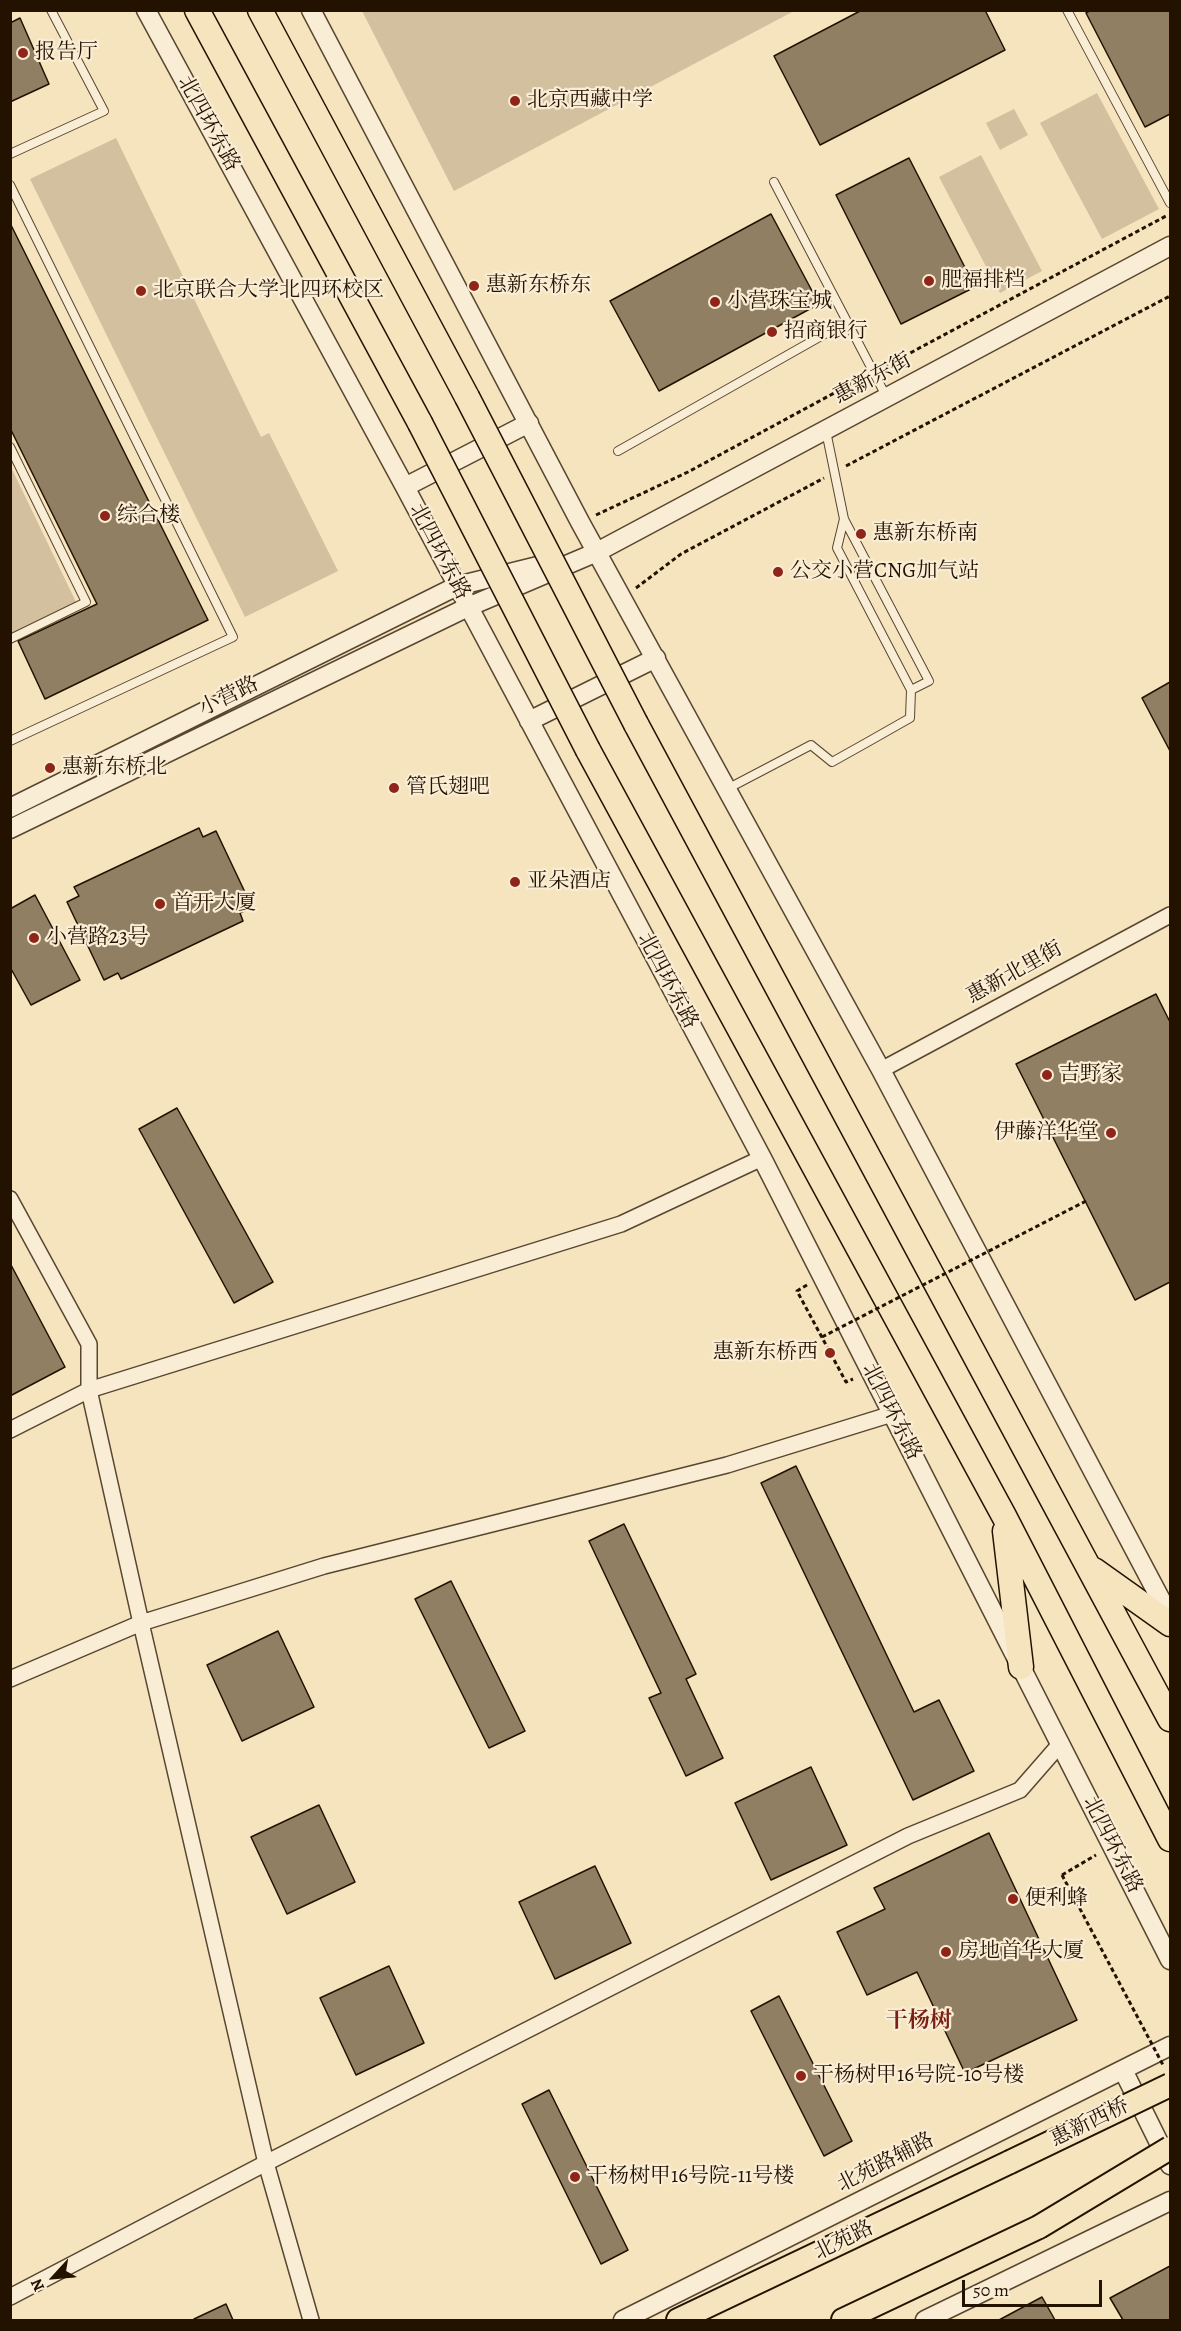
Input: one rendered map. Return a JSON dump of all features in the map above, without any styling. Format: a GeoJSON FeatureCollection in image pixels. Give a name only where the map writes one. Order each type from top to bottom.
{"type":"FeatureCollection","features":[{"type":"Feature","properties":{"kind":"highway","name":"北四环东路"},"geometry":{"type":"LineString","coordinates":[[197,10],[420,423],[588,750],[1004,1516],[1170,1839]]}},
{"type":"Feature","properties":{"kind":"highway"},"geometry":{"type":"LineString","coordinates":[[260,10],[467,397],[636,724],[1170,1719]]}},
{"type":"Feature","properties":{"kind":"highway"},"geometry":{"type":"LineString","coordinates":[[1004,1516],[1021,1667]]}},
{"type":"Feature","properties":{"kind":"highway"},"geometry":{"type":"LineString","coordinates":[[1089,1567],[1170,1624]]}},
{"type":"Feature","properties":{"kind":"main road","name":"惠新西桥"},"geometry":{"type":"LineString","coordinates":[[1010,2162],[1167,2075]]}},
{"type":"Feature","properties":{"kind":"main road"},"geometry":{"type":"LineString","coordinates":[[843,2320],[1039,2227],[1170,2148]]}},
{"type":"Feature","properties":{"kind":"main road","name":"北苑路"},"geometry":{"type":"LineString","coordinates":[[678,2320],[1010,2162]]}},
{"type":"Feature","properties":{"kind":"street","name":"北四环东路"},"geometry":{"type":"LineString","coordinates":[[146,10],[405,487],[762,1158],[1170,1960]]}},
{"type":"Feature","properties":{"kind":"street"},"geometry":{"type":"LineString","coordinates":[[311,10],[597,552],[881,1070],[1170,1617]]}},
{"type":"Feature","properties":{"kind":"street","name":"惠新东街"},"geometry":{"type":"LineString","coordinates":[[597,552],[1170,246]]}},
{"type":"Feature","properties":{"kind":"street"},"geometry":{"type":"LineString","coordinates":[[405,487],[529,423]]}},
{"type":"Feature","properties":{"kind":"street","name":"小营路"},"geometry":{"type":"LineString","coordinates":[[10,808],[457,586],[597,552]]}},
{"type":"Feature","properties":{"kind":"street","name":"小营路"},"geometry":{"type":"LineString","coordinates":[[10,829],[468,607],[597,552]]}},
{"type":"Feature","properties":{"kind":"street"},"geometry":{"type":"LineString","coordinates":[[530,721],[656,658]]}},
{"type":"Feature","properties":{"kind":"street","name":"惠新北里街"},"geometry":{"type":"LineString","coordinates":[[881,1070],[1170,915]]}},
{"type":"Feature","properties":{"kind":"street"},"geometry":{"type":"LineString","coordinates":[[10,1430],[89,1390],[621,1224],[762,1158]]}},
{"type":"Feature","properties":{"kind":"street"},"geometry":{"type":"LineString","coordinates":[[10,1199],[89,1344],[89,1390],[141,1623],[266,2163],[311,2320]]}},
{"type":"Feature","properties":{"kind":"street"},"geometry":{"type":"LineString","coordinates":[[10,1679],[141,1623],[324,1566],[727,1465],[892,1414]]}},
{"type":"Feature","properties":{"kind":"street"},"geometry":{"type":"LineString","coordinates":[[10,2297],[266,2163],[908,1836],[1020,1790],[1061,1743]]}},
{"type":"Feature","properties":{"kind":"street","name":"北苑路辅路"},"geometry":{"type":"LineString","coordinates":[[622,2320],[1170,2046]]}},
{"type":"Feature","properties":{"kind":"street"},"geometry":{"type":"LineString","coordinates":[[1123,2070],[1170,2165]]}},
{"type":"Feature","properties":{"kind":"street"},"geometry":{"type":"LineString","coordinates":[[925,2320],[1170,2201]]}},
{"type":"Feature","properties":{"kind":"lane"},"geometry":{"type":"LineString","coordinates":[[10,154],[104,111],[51,10]]}},
{"type":"Feature","properties":{"kind":"lane"},"geometry":{"type":"LineString","coordinates":[[1067,10],[1170,203]]}},
{"type":"Feature","properties":{"kind":"lane"},"geometry":{"type":"LineString","coordinates":[[774,182],[886,398]]}},
{"type":"Feature","properties":{"kind":"lane"},"geometry":{"type":"LineString","coordinates":[[10,185],[233,637],[10,741]]}},
{"type":"Feature","properties":{"kind":"lane"},"geometry":{"type":"LineString","coordinates":[[618,451],[846,322]]}},
{"type":"Feature","properties":{"kind":"lane"},"geometry":{"type":"LineString","coordinates":[[826,430],[844,519],[929,681],[911,690]]}},
{"type":"Feature","properties":{"kind":"lane"},"geometry":{"type":"LineString","coordinates":[[10,447],[86,602],[10,639]]}},
{"type":"Feature","properties":{"kind":"lane"},"geometry":{"type":"LineString","coordinates":[[727,789],[811,745],[832,762],[910,718],[911,690],[837,548],[844,519]]}},
{"type":"Feature","properties":{"kind":"path"},"geometry":{"type":"LineString","coordinates":[[623,598],[681,554],[1170,296]]}},
{"type":"Feature","properties":{"kind":"path"},"geometry":{"type":"LineString","coordinates":[[822,1337],[1086,1201]]}},
{"type":"Feature","properties":{"kind":"path"},"geometry":{"type":"LineString","coordinates":[[797,1291],[846,1382]]}},
{"type":"Feature","properties":{"kind":"path"},"geometry":{"type":"LineString","coordinates":[[1113,1846],[1062,1875],[1167,2075]]}},
{"type":"Feature","properties":{"kind":"shaded area","name":"北京西藏中学"},"geometry":{"type":"Polygon","coordinates":[[[362,11],[794,11],[454,191],[362,11]]]}},
{"type":"Feature","properties":{"kind":"shaded area"},"geometry":{"type":"Polygon","coordinates":[[[1097,93],[1159,209],[1102,239],[1040,123],[1097,93]]]}},
{"type":"Feature","properties":{"kind":"shaded area"},"geometry":{"type":"Polygon","coordinates":[[[1014,109],[1028,135],[1000,150],[986,123],[1014,109]]]}},
{"type":"Feature","properties":{"kind":"shaded area"},"geometry":{"type":"Polygon","coordinates":[[[116,138],[261,437],[269,433],[338,571],[245,617],[30,179],[116,138]]]}},
{"type":"Feature","properties":{"kind":"shaded area"},"geometry":{"type":"Polygon","coordinates":[[[981,155],[1042,271],[1000,293],[939,177],[981,155]]]}},
{"type":"Feature","properties":{"kind":"shaded area"},"geometry":{"type":"Polygon","coordinates":[[[10,465],[76,602],[11,634],[10,634],[10,465]]]}},
{"type":"Feature","properties":{"kind":"building"},"geometry":{"type":"Polygon","coordinates":[[[862,10],[985,10],[1005,50],[820,145],[774,56],[862,10]]]}},
{"type":"Feature","properties":{"kind":"building"},"geometry":{"type":"Polygon","coordinates":[[[1091,10],[1170,10],[1170,114],[1145,127],[1086,13],[1091,10]]]}},
{"type":"Feature","properties":{"kind":"building","name":"报告厅"},"geometry":{"type":"Polygon","coordinates":[[[20,18],[49,84],[10,102],[10,23],[20,18]]]}},
{"type":"Feature","properties":{"kind":"building"},"geometry":{"type":"Polygon","coordinates":[[[909,158],[975,287],[901,324],[836,195],[909,158]]]}},
{"type":"Feature","properties":{"kind":"building","name":"小营珠宝城"},"geometry":{"type":"Polygon","coordinates":[[[771,214],[819,304],[659,391],[610,301],[771,214]]]}},
{"type":"Feature","properties":{"kind":"building","name":"综合楼"},"geometry":{"type":"Polygon","coordinates":[[[10,223],[208,620],[45,699],[18,641],[97,604],[10,428],[10,223]]]}},
{"type":"Feature","properties":{"kind":"building"},"geometry":{"type":"Polygon","coordinates":[[[1170,682],[1170,751],[1142,698],[1170,682]]]}},
{"type":"Feature","properties":{"kind":"building","name":"首开大厦"},"geometry":{"type":"Polygon","coordinates":[[[199,828],[203,837],[216,831],[252,907],[240,913],[243,921],[121,979],[118,973],[104,980],[67,902],[79,896],[74,887],[199,828]]]}},
{"type":"Feature","properties":{"kind":"building","name":"小营路23号"},"geometry":{"type":"Polygon","coordinates":[[[35,895],[80,980],[31,1005],[10,967],[10,909],[35,895]]]}},
{"type":"Feature","properties":{"kind":"building","name":"伊藤洋华堂"},"geometry":{"type":"Polygon","coordinates":[[[1156,994],[1170,1022],[1170,1282],[1135,1300],[1016,1064],[1156,994]]]}},
{"type":"Feature","properties":{"kind":"building"},"geometry":{"type":"Polygon","coordinates":[[[177,1108],[273,1282],[234,1303],[139,1129],[177,1108]]]}},
{"type":"Feature","properties":{"kind":"building"},"geometry":{"type":"Polygon","coordinates":[[[10,1263],[65,1367],[10,1396],[11,1349],[10,1263]]]}},
{"type":"Feature","properties":{"kind":"building"},"geometry":{"type":"Polygon","coordinates":[[[796,1466],[914,1712],[939,1700],[974,1771],[913,1800],[761,1483],[796,1466]]]}},
{"type":"Feature","properties":{"kind":"building"},"geometry":{"type":"Polygon","coordinates":[[[624,1524],[696,1674],[686,1679],[723,1758],[686,1776],[649,1698],[661,1693],[589,1541],[624,1524]]]}},
{"type":"Feature","properties":{"kind":"building"},"geometry":{"type":"Polygon","coordinates":[[[451,1581],[525,1731],[489,1748],[415,1599],[451,1581]]]}},
{"type":"Feature","properties":{"kind":"building"},"geometry":{"type":"Polygon","coordinates":[[[278,1631],[314,1707],[242,1741],[207,1665],[278,1631]]]}},
{"type":"Feature","properties":{"kind":"building"},"geometry":{"type":"Polygon","coordinates":[[[811,1767],[847,1845],[771,1880],[735,1803],[811,1767]]]}},
{"type":"Feature","properties":{"kind":"building"},"geometry":{"type":"Polygon","coordinates":[[[319,1805],[355,1882],[287,1914],[251,1837],[319,1805]]]}},
{"type":"Feature","properties":{"kind":"building","name":"房地首华大厦"},"geometry":{"type":"Polygon","coordinates":[[[989,1833],[1077,2020],[965,2073],[917,1972],[867,1995],[837,1932],[885,1909],[874,1888],[989,1833]]]}},
{"type":"Feature","properties":{"kind":"building"},"geometry":{"type":"Polygon","coordinates":[[[595,1866],[631,1943],[555,1979],[519,1902],[595,1866]]]}},
{"type":"Feature","properties":{"kind":"building"},"geometry":{"type":"Polygon","coordinates":[[[389,1966],[424,2043],[356,2075],[320,1998],[389,1966]]]}},
{"type":"Feature","properties":{"kind":"building","name":"干杨树甲16号院-10号楼"},"geometry":{"type":"Polygon","coordinates":[[[779,1996],[852,2141],[824,2156],[751,2011],[779,1996]]]}},
{"type":"Feature","properties":{"kind":"building","name":"干杨树甲16号院-11号楼"},"geometry":{"type":"Polygon","coordinates":[[[549,2090],[628,2250],[601,2264],[522,2104],[549,2090]]]}},
{"type":"Feature","properties":{"kind":"building"},"geometry":{"type":"Polygon","coordinates":[[[1170,2266],[1170,2320],[1123,2320],[1110,2298],[1170,2266]]]}},
{"type":"Feature","properties":{"kind":"building"},"geometry":{"type":"Polygon","coordinates":[[[1042,2297],[1055,2320],[999,2320],[1042,2297]]]}},
{"type":"Feature","properties":{"kind":"building"},"geometry":{"type":"Polygon","coordinates":[[[226,2304],[233,2320],[194,2319],[226,2304]]]}},
{"type":"Feature","properties":{"kind":"place","name":"报告厅"},"geometry":{"type":"Point","coordinates":[23,53]}},
{"type":"Feature","properties":{"kind":"place","name":"北京西藏中学"},"geometry":{"type":"Point","coordinates":[515,101]}},
{"type":"Feature","properties":{"kind":"place","name":"肥福排档"},"geometry":{"type":"Point","coordinates":[929,281]}},
{"type":"Feature","properties":{"kind":"place","name":"惠新东桥东"},"geometry":{"type":"Point","coordinates":[474,286]}},
{"type":"Feature","properties":{"kind":"place","name":"北京联合大学北四环校区"},"geometry":{"type":"Point","coordinates":[141,291]}},
{"type":"Feature","properties":{"kind":"place","name":"小营珠宝城"},"geometry":{"type":"Point","coordinates":[715,302]}},
{"type":"Feature","properties":{"kind":"place","name":"招商银行"},"geometry":{"type":"Point","coordinates":[772,332]}},
{"type":"Feature","properties":{"kind":"place","name":"综合楼"},"geometry":{"type":"Point","coordinates":[105,516]}},
{"type":"Feature","properties":{"kind":"place","name":"惠新东桥南"},"geometry":{"type":"Point","coordinates":[861,534]}},
{"type":"Feature","properties":{"kind":"place","name":"公交小营CNG加气站"},"geometry":{"type":"Point","coordinates":[778,572]}},
{"type":"Feature","properties":{"kind":"place","name":"惠新东桥北"},"geometry":{"type":"Point","coordinates":[50,768]}},
{"type":"Feature","properties":{"kind":"place","name":"管氏翅吧"},"geometry":{"type":"Point","coordinates":[394,788]}},
{"type":"Feature","properties":{"kind":"place","name":"亚朵酒店"},"geometry":{"type":"Point","coordinates":[515,882]}},
{"type":"Feature","properties":{"kind":"place","name":"首开大厦"},"geometry":{"type":"Point","coordinates":[160,904]}},
{"type":"Feature","properties":{"kind":"place","name":"小营路23号"},"geometry":{"type":"Point","coordinates":[34,938]}},
{"type":"Feature","properties":{"kind":"place","name":"吉野家"},"geometry":{"type":"Point","coordinates":[1047,1075]}},
{"type":"Feature","properties":{"kind":"place","name":"伊藤洋华堂"},"geometry":{"type":"Point","coordinates":[1111,1133]}},
{"type":"Feature","properties":{"kind":"place","name":"惠新东桥西"},"geometry":{"type":"Point","coordinates":[830,1353]}},
{"type":"Feature","properties":{"kind":"place","name":"便利蜂"},"geometry":{"type":"Point","coordinates":[1013,1899]}},
{"type":"Feature","properties":{"kind":"place","name":"房地首华大厦"},"geometry":{"type":"Point","coordinates":[946,1952]}},
{"type":"Feature","properties":{"kind":"place","name":"干杨树甲16号院-10号楼"},"geometry":{"type":"Point","coordinates":[801,2076]}},
{"type":"Feature","properties":{"kind":"place","name":"干杨树甲16号院-11号楼"},"geometry":{"type":"Point","coordinates":[575,2177]}},
{"type":"Feature","properties":{"kind":"district","name":"干杨树"},"geometry":{"type":"Point","coordinates":[919,2022]}}]}
